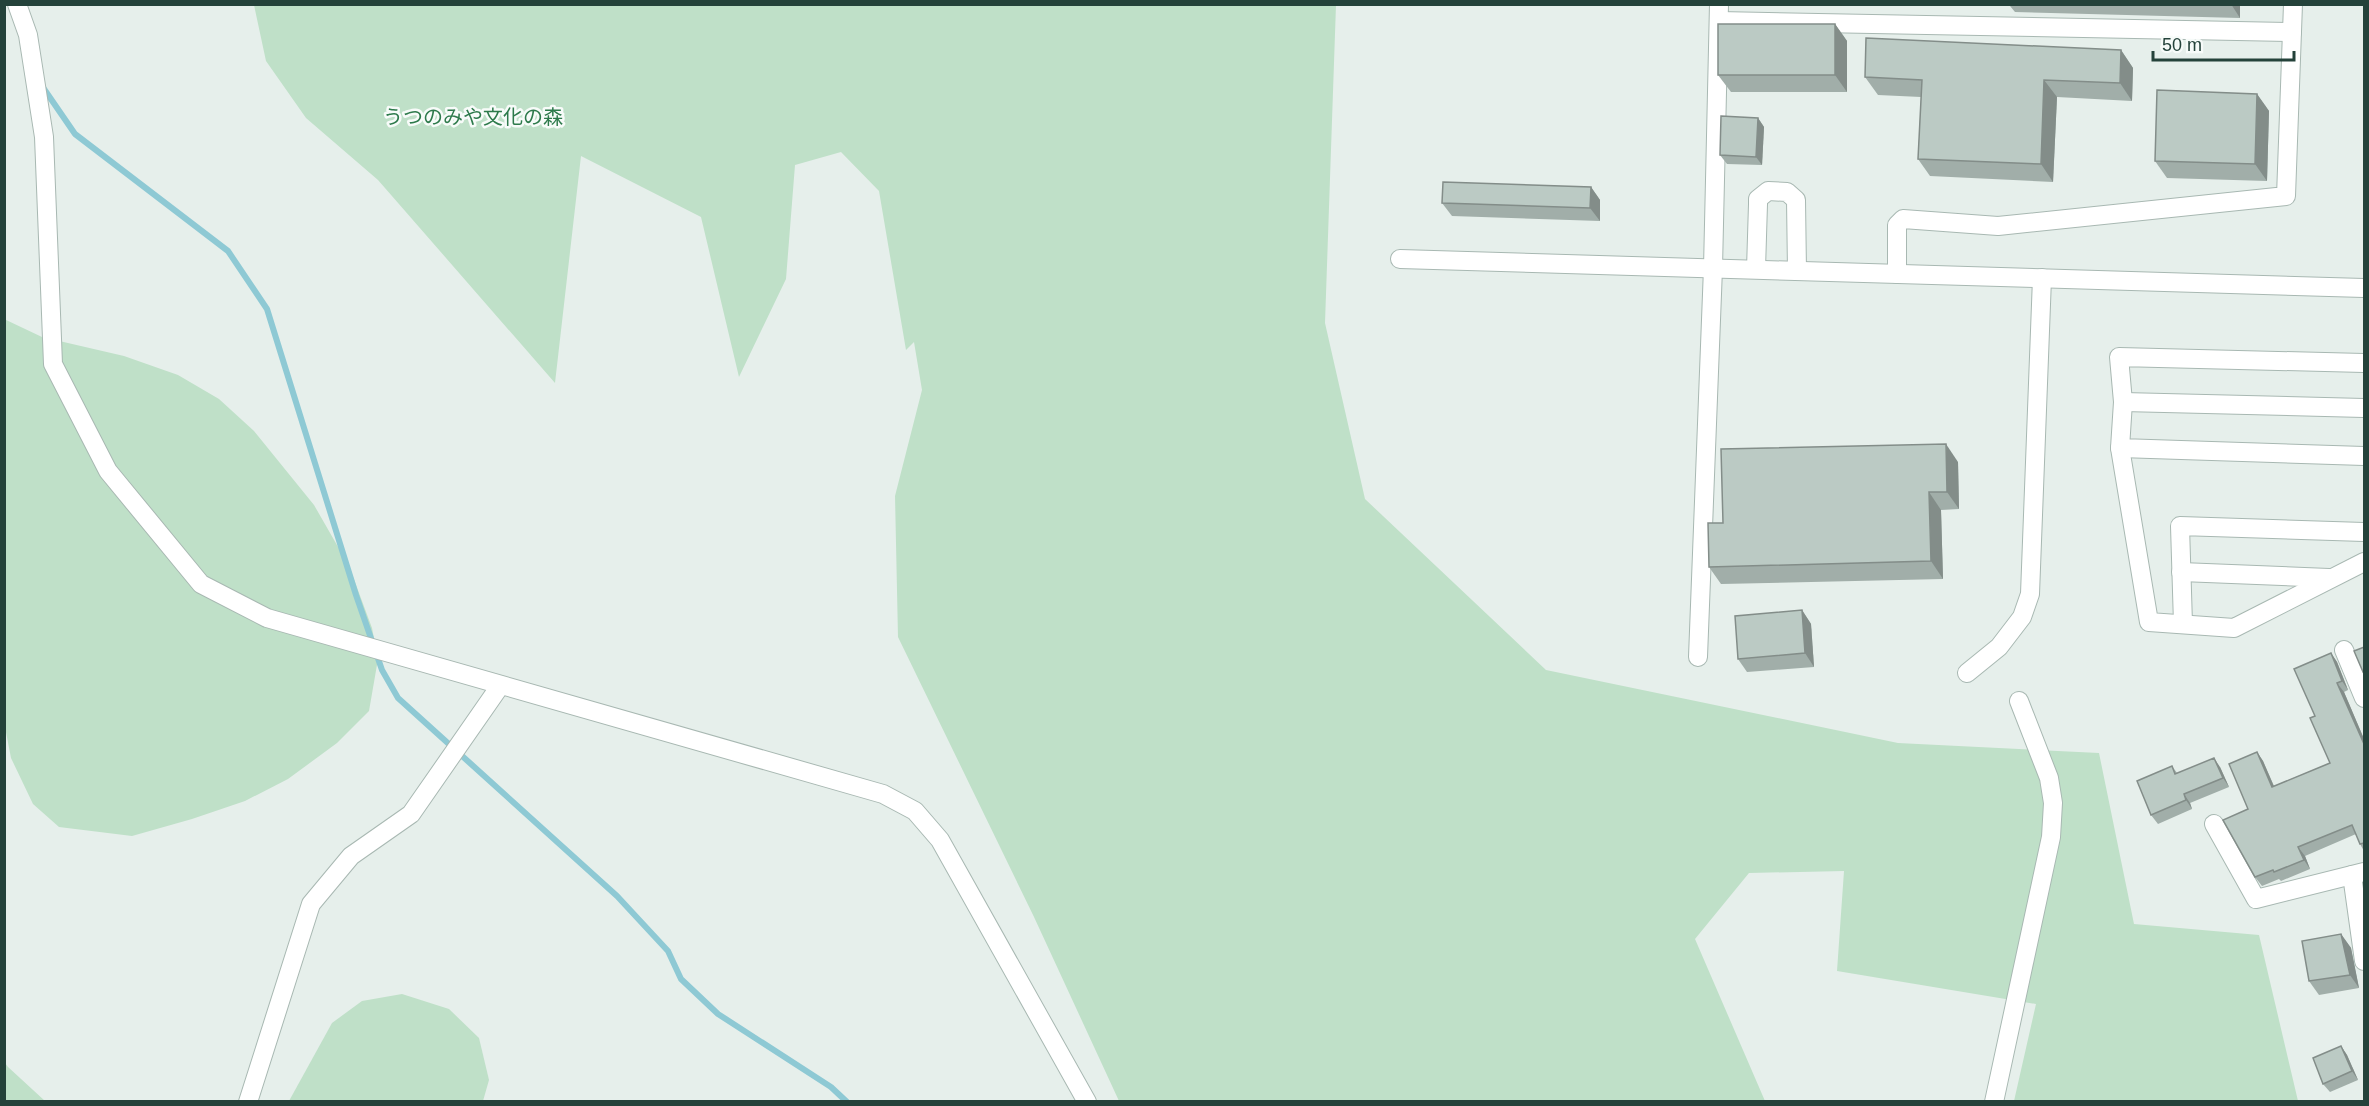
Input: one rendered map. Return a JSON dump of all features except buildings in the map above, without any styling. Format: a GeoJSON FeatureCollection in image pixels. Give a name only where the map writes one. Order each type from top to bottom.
{"type":"FeatureCollection","features":[{"type":"Feature","properties":{"kind":"street"},"geometry":{"type":"LineString","coordinates":[[17,4],[28,35],[44,137],[53,364],[108,471],[201,584],[267,618],[883,794],[915,811],[940,840],[1087,1101]]}},
{"type":"Feature","properties":{"kind":"street"},"geometry":{"type":"LineString","coordinates":[[1897,274],[1897,225],[1903,219],[1998,226],[2286,196],[2293,4]]}},
{"type":"Feature","properties":{"kind":"street"},"geometry":{"type":"LineString","coordinates":[[1698,657],[1713,268],[1719,13],[2292,32]]}},
{"type":"Feature","properties":{"kind":"street"},"geometry":{"type":"LineString","coordinates":[[1756,269],[1758,199],[1768,191],[1787,192],[1796,200],[1797,271]]}},
{"type":"Feature","properties":{"kind":"street"},"geometry":{"type":"LineString","coordinates":[[1400,259],[2364,288]]}},
{"type":"Feature","properties":{"kind":"street"},"geometry":{"type":"LineString","coordinates":[[1967,673],[1999,647],[2022,617],[2030,594],[2042,278]]}},
{"type":"Feature","properties":{"kind":"street"},"geometry":{"type":"LineString","coordinates":[[2364,363],[2119,357],[2123,402],[2120,448],[2149,622],[2234,628],[2364,562]]}},
{"type":"Feature","properties":{"kind":"street"},"geometry":{"type":"LineString","coordinates":[[2123,402],[2364,408]]}},
{"type":"Feature","properties":{"kind":"street"},"geometry":{"type":"LineString","coordinates":[[2120,448],[2364,456]]}},
{"type":"Feature","properties":{"kind":"street"},"geometry":{"type":"LineString","coordinates":[[2183,624],[2180,526],[2364,532]]}},
{"type":"Feature","properties":{"kind":"street"},"geometry":{"type":"LineString","coordinates":[[2181,572],[2333,578]]}},
{"type":"Feature","properties":{"kind":"street"},"geometry":{"type":"LineString","coordinates":[[2344,650],[2364,698]]}},
{"type":"Feature","properties":{"kind":"street"},"geometry":{"type":"LineString","coordinates":[[248,1101],[311,904],[351,856],[411,814],[500,686]]}},
{"type":"Feature","properties":{"kind":"street"},"geometry":{"type":"LineString","coordinates":[[1994,1101],[2051,837],[2053,803],[2049,778],[2019,701]]}},
{"type":"Feature","properties":{"kind":"street"},"geometry":{"type":"LineString","coordinates":[[2214,824],[2256,898],[2358,874],[2364,961]]}},
{"type":"Feature","properties":{"kind":"green space","name":"うつのみや文化の森"},"geometry":{"type":"Polygon","coordinates":[[[254,5],[1336,5],[1325,323],[1365,499],[1546,670],[1898,743],[2099,753],[2134,924],[2259,935],[2298,1101],[2014,1101],[2036,1004],[1837,971],[1844,871],[1749,873],[1695,939],[1765,1101],[1119,1101],[1034,917],[898,637],[895,496],[922,390],[914,342],[906,350],[879,191],[841,152],[795,165],[786,279],[739,377],[701,217],[581,156],[555,383],[378,180],[306,118],[266,61],[254,5]]]}},
{"type":"Feature","properties":{"kind":"green space"},"geometry":{"type":"Polygon","coordinates":[[[4,319],[42,337],[124,356],[178,375],[219,399],[254,431],[314,505],[349,566],[372,628],[378,659],[369,711],[337,743],[288,779],[245,801],[132,836],[59,827],[33,804],[11,758],[5,727],[4,319]]]}},
{"type":"Feature","properties":{"kind":"green space"},"geometry":{"type":"Polygon","coordinates":[[[402,994],[449,1009],[479,1038],[489,1080],[483,1101],[289,1101],[332,1023],[362,1001],[402,994]]]}},
{"type":"Feature","properties":{"kind":"green space"},"geometry":{"type":"Polygon","coordinates":[[[5,1063],[8,1067],[45,1101],[5,1101],[5,1063]]]}},
{"type":"Feature","properties":{"kind":"waterway"},"geometry":{"type":"LineString","coordinates":[[42,86],[75,134],[228,251],[267,309],[356,595],[382,670],[398,698],[617,896],[668,951],[681,979],[718,1014],[831,1087],[847,1102]]}}]}
